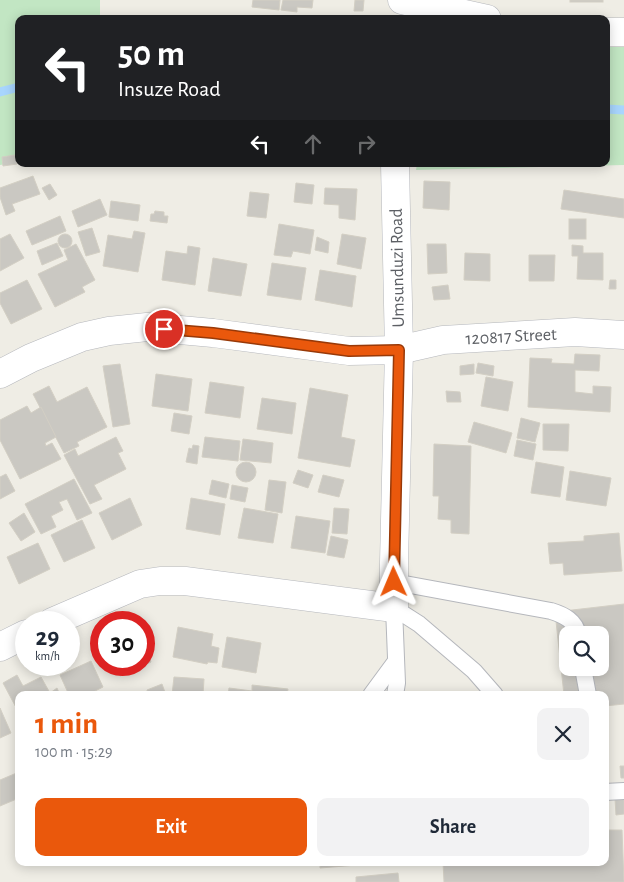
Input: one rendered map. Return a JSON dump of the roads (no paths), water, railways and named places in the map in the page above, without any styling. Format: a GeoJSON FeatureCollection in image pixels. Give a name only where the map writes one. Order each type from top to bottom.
{"type":"FeatureCollection","features":[{"type":"Feature","properties":{"kind":"street"},"geometry":{"type":"LineString","coordinates":[[398,0],[398,15]]}},
{"type":"Feature","properties":{"kind":"street"},"geometry":{"type":"LineString","coordinates":[[402,0],[469,15]]}},
{"type":"Feature","properties":{"kind":"street"},"geometry":{"type":"LineString","coordinates":[[610,32],[624,32]]}},
{"type":"Feature","properties":{"kind":"street","name":"Umsunduzi Road"},"geometry":{"type":"LineString","coordinates":[[394,595],[399,350],[395,167]]}},
{"type":"Feature","properties":{"kind":"street","name":"120817 Street"},"geometry":{"type":"LineString","coordinates":[[0,374],[31,358],[82,337],[109,331],[147,328],[213,333],[349,351],[399,350],[443,340],[575,332],[624,335]]}},
{"type":"Feature","properties":{"kind":"street"},"geometry":{"type":"LineString","coordinates":[[77,611],[140,584],[160,581],[394,595]]}},
{"type":"Feature","properties":{"kind":"street"},"geometry":{"type":"LineString","coordinates":[[0,646],[15,639]]}},
{"type":"Feature","properties":{"kind":"lane"},"geometry":{"type":"LineString","coordinates":[[394,595],[551,611],[566,616],[575,626]]}},
{"type":"Feature","properties":{"kind":"lane"},"geometry":{"type":"LineString","coordinates":[[394,595],[418,624],[474,672],[491,691]]}},
{"type":"Feature","properties":{"kind":"lane","name":"Umsunduzi Road"},"geometry":{"type":"LineString","coordinates":[[394,595],[396,691]]}},
{"type":"Feature","properties":{"kind":"lane"},"geometry":{"type":"LineString","coordinates":[[374,691],[396,661]]}},
{"type":"Feature","properties":{"kind":"lane"},"geometry":{"type":"LineString","coordinates":[[585,676],[587,691]]}},
{"type":"Feature","properties":{"kind":"lane"},"geometry":{"type":"LineString","coordinates":[[609,792],[624,790]]}},
{"type":"Feature","properties":{"kind":"waterway"},"geometry":{"type":"LineString","coordinates":[[0,92],[15,88]]}},
{"type":"Feature","properties":{"kind":"waterway"},"geometry":{"type":"LineString","coordinates":[[610,109],[624,110]]}}]}
